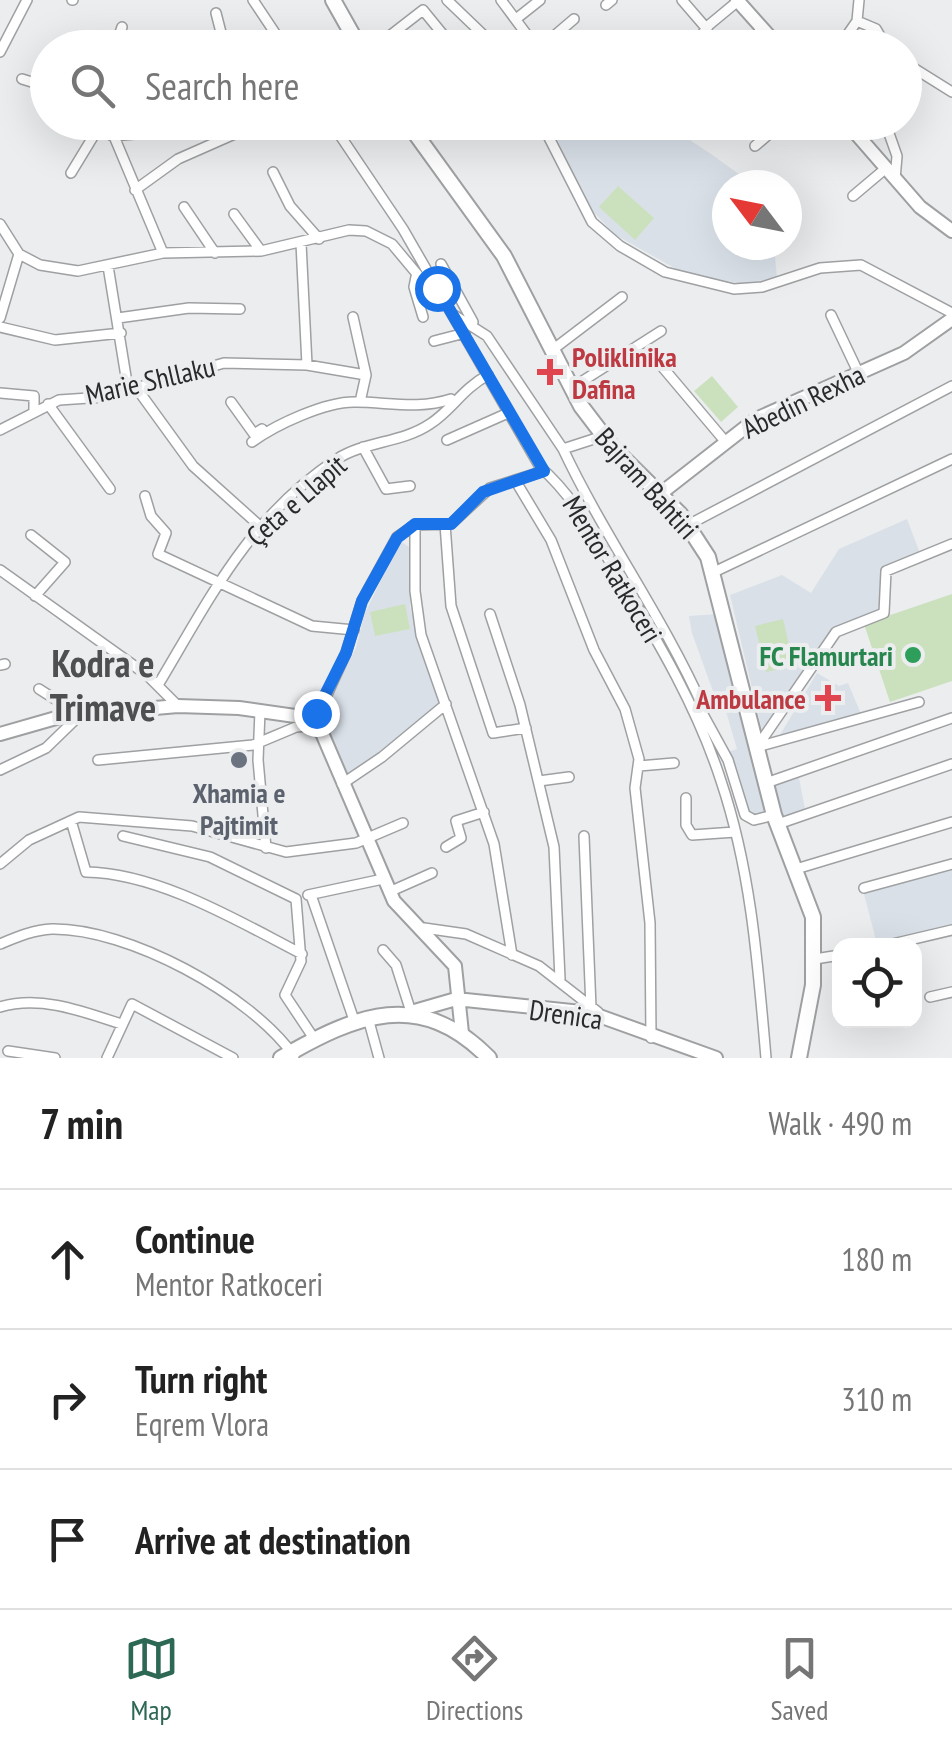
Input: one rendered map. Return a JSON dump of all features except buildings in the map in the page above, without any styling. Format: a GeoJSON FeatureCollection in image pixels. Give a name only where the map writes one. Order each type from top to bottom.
{"type":"FeatureCollection","features":[{"type":"Feature","properties":{"kind":"main road"},"geometry":{"type":"LineString","coordinates":[[333,0],[350,30]]}},
{"type":"Feature","properties":{"kind":"main road","name":"Bajram Bahtiri"},"geometry":{"type":"LineString","coordinates":[[420,140],[504,256],[570,389],[603,436],[688,525],[714,572],[776,820],[813,917],[815,959],[799,1058]]}},
{"type":"Feature","properties":{"kind":"main road"},"geometry":{"type":"LineString","coordinates":[[289,1056],[361,1020],[411,1012],[462,1033],[489,1058]]}},
{"type":"Feature","properties":{"kind":"street"},"geometry":{"type":"LineString","coordinates":[[0,52],[28,0]]}},
{"type":"Feature","properties":{"kind":"street"},"geometry":{"type":"LineString","coordinates":[[253,0],[273,30]]}},
{"type":"Feature","properties":{"kind":"street"},"geometry":{"type":"LineString","coordinates":[[448,0],[479,30]]}},
{"type":"Feature","properties":{"kind":"street"},"geometry":{"type":"LineString","coordinates":[[501,0],[524,30]]}},
{"type":"Feature","properties":{"kind":"street"},"geometry":{"type":"LineString","coordinates":[[516,19],[540,0]]}},
{"type":"Feature","properties":{"kind":"street"},"geometry":{"type":"LineString","coordinates":[[682,0],[707,30],[737,1],[764,30]]}},
{"type":"Feature","properties":{"kind":"street"},"geometry":{"type":"LineString","coordinates":[[850,30],[857,21],[859,0]]}},
{"type":"Feature","properties":{"kind":"street"},"geometry":{"type":"LineString","coordinates":[[397,30],[422,10],[439,30]]}},
{"type":"Feature","properties":{"kind":"street"},"geometry":{"type":"LineString","coordinates":[[216,13],[220,30]]}},
{"type":"Feature","properties":{"kind":"street"},"geometry":{"type":"LineString","coordinates":[[559,30],[574,19]]}},
{"type":"Feature","properties":{"kind":"street"},"geometry":{"type":"LineString","coordinates":[[857,21],[877,30]]}},
{"type":"Feature","properties":{"kind":"street"},"geometry":{"type":"LineString","coordinates":[[760,25],[760,30]]}},
{"type":"Feature","properties":{"kind":"street"},"geometry":{"type":"LineString","coordinates":[[922,73],[952,92]]}},
{"type":"Feature","properties":{"kind":"street"},"geometry":{"type":"LineString","coordinates":[[22,79],[30,82]]}},
{"type":"Feature","properties":{"kind":"street"},"geometry":{"type":"LineString","coordinates":[[71,172],[93,140]]}},
{"type":"Feature","properties":{"kind":"street"},"geometry":{"type":"LineString","coordinates":[[114,140],[163,253]]}},
{"type":"Feature","properties":{"kind":"street"},"geometry":{"type":"LineString","coordinates":[[135,190],[178,159],[220,140]]}},
{"type":"Feature","properties":{"kind":"street","name":"Mentor Ratkoceri"},"geometry":{"type":"LineString","coordinates":[[342,140],[403,230],[544,471],[563,485],[698,710],[722,781],[754,921],[766,1058]]}},
{"type":"Feature","properties":{"kind":"street"},"geometry":{"type":"LineString","coordinates":[[551,140],[592,222],[620,246],[665,272],[703,284],[750,288],[820,268],[861,266],[952,316]]}},
{"type":"Feature","properties":{"kind":"street"},"geometry":{"type":"LineString","coordinates":[[754,146],[761,140]]}},
{"type":"Feature","properties":{"kind":"street"},"geometry":{"type":"LineString","coordinates":[[861,140],[920,207],[952,232]]}},
{"type":"Feature","properties":{"kind":"street"},"geometry":{"type":"LineString","coordinates":[[853,196],[890,174],[897,156],[891,140]]}},
{"type":"Feature","properties":{"kind":"street"},"geometry":{"type":"LineString","coordinates":[[273,172],[290,206],[318,239]]}},
{"type":"Feature","properties":{"kind":"street"},"geometry":{"type":"LineString","coordinates":[[184,206],[215,253]]}},
{"type":"Feature","properties":{"kind":"street"},"geometry":{"type":"LineString","coordinates":[[234,214],[261,250]]}},
{"type":"Feature","properties":{"kind":"street"},"geometry":{"type":"LineString","coordinates":[[0,224],[19,254],[40,265],[65,270],[108,266],[163,253],[261,250],[350,230],[377,234],[398,250],[416,277],[444,304]]}},
{"type":"Feature","properties":{"kind":"street"},"geometry":{"type":"LineString","coordinates":[[301,244],[307,365]]}},
{"type":"Feature","properties":{"kind":"street"},"geometry":{"type":"LineString","coordinates":[[0,318],[19,254]]}},
{"type":"Feature","properties":{"kind":"street"},"geometry":{"type":"LineString","coordinates":[[441,264],[474,324],[563,449],[590,506],[664,627],[746,816],[776,820],[952,764]]}},
{"type":"Feature","properties":{"kind":"street"},"geometry":{"type":"LineString","coordinates":[[108,266],[131,387],[193,466],[261,527]]}},
{"type":"Feature","properties":{"kind":"street"},"geometry":{"type":"LineString","coordinates":[[416,277],[414,287],[423,316]]}},
{"type":"Feature","properties":{"kind":"street"},"geometry":{"type":"LineString","coordinates":[[551,351],[622,298]]}},
{"type":"Feature","properties":{"kind":"street"},"geometry":{"type":"LineString","coordinates":[[118,318],[189,308],[240,308]]}},
{"type":"Feature","properties":{"kind":"street"},"geometry":{"type":"LineString","coordinates":[[452,314],[474,324]]}},
{"type":"Feature","properties":{"kind":"street"},"geometry":{"type":"LineString","coordinates":[[832,315],[859,374]]}},
{"type":"Feature","properties":{"kind":"street"},"geometry":{"type":"LineString","coordinates":[[353,316],[366,375],[360,402]]}},
{"type":"Feature","properties":{"kind":"street","name":"Abedin Rexha"},"geometry":{"type":"LineString","coordinates":[[660,494],[724,440],[756,419],[904,353],[952,316]]}},
{"type":"Feature","properties":{"kind":"street"},"geometry":{"type":"LineString","coordinates":[[0,327],[55,340],[121,333]]}},
{"type":"Feature","properties":{"kind":"street"},"geometry":{"type":"LineString","coordinates":[[570,389],[661,331]]}},
{"type":"Feature","properties":{"kind":"street"},"geometry":{"type":"LineString","coordinates":[[434,341],[465,334]]}},
{"type":"Feature","properties":{"kind":"street"},"geometry":{"type":"LineString","coordinates":[[654,358],[724,440]]}},
{"type":"Feature","properties":{"kind":"street","name":"Marie Shllaku"},"geometry":{"type":"LineString","coordinates":[[0,430],[48,404],[104,397],[224,363],[307,365],[366,375]]}},
{"type":"Feature","properties":{"kind":"street","name":"Çeta e Llapit"},"geometry":{"type":"LineString","coordinates":[[158,685],[217,580],[261,527],[324,469],[363,446],[428,426],[454,398],[488,375]]}},
{"type":"Feature","properties":{"kind":"street"},"geometry":{"type":"LineString","coordinates":[[688,525],[952,386]]}},
{"type":"Feature","properties":{"kind":"street"},"geometry":{"type":"LineString","coordinates":[[0,393],[34,396],[34,412]]}},
{"type":"Feature","properties":{"kind":"street"},"geometry":{"type":"LineString","coordinates":[[252,442],[276,426],[360,402],[397,406],[454,398]]}},
{"type":"Feature","properties":{"kind":"street"},"geometry":{"type":"LineString","coordinates":[[231,402],[254,434],[290,415],[321,411]]}},
{"type":"Feature","properties":{"kind":"street"},"geometry":{"type":"LineString","coordinates":[[48,404],[110,489]]}},
{"type":"Feature","properties":{"kind":"street"},"geometry":{"type":"LineString","coordinates":[[446,440],[508,413]]}},
{"type":"Feature","properties":{"kind":"street"},"geometry":{"type":"LineString","coordinates":[[563,449],[603,436]]}},
{"type":"Feature","properties":{"kind":"street"},"geometry":{"type":"LineString","coordinates":[[363,446],[386,488],[410,486]]}},
{"type":"Feature","properties":{"kind":"street"},"geometry":{"type":"LineString","coordinates":[[714,572],[952,459]]}},
{"type":"Feature","properties":{"kind":"street"},"geometry":{"type":"LineString","coordinates":[[462,1033],[455,966],[424,928],[400,910],[365,840],[317,722],[362,601],[401,532],[415,524],[445,524],[462,517],[483,492],[544,471]]}},
{"type":"Feature","properties":{"kind":"street"},"geometry":{"type":"LineString","coordinates":[[515,480],[551,540],[594,650],[625,709],[639,766],[635,788],[650,923],[651,1038]]}},
{"type":"Feature","properties":{"kind":"street"},"geometry":{"type":"LineString","coordinates":[[144,496],[151,516],[166,533],[153,552],[312,626],[354,630]]}},
{"type":"Feature","properties":{"kind":"street"},"geometry":{"type":"LineString","coordinates":[[579,512],[590,506]]}},
{"type":"Feature","properties":{"kind":"street"},"geometry":{"type":"LineString","coordinates":[[415,524],[416,609],[426,657],[484,812],[501,874],[512,954]]}},
{"type":"Feature","properties":{"kind":"street"},"geometry":{"type":"LineString","coordinates":[[445,524],[448,592],[493,733],[526,728]]}},
{"type":"Feature","properties":{"kind":"street"},"geometry":{"type":"LineString","coordinates":[[31,534],[65,562],[35,596]]}},
{"type":"Feature","properties":{"kind":"street"},"geometry":{"type":"LineString","coordinates":[[757,747],[836,632],[884,613],[886,571],[952,544]]}},
{"type":"Feature","properties":{"kind":"street"},"geometry":{"type":"LineString","coordinates":[[0,570],[158,685],[178,706]]}},
{"type":"Feature","properties":{"kind":"street"},"geometry":{"type":"LineString","coordinates":[[490,614],[526,728],[554,846],[560,980]]}},
{"type":"Feature","properties":{"kind":"street"},"geometry":{"type":"LineString","coordinates":[[40,689],[80,716]]}},
{"type":"Feature","properties":{"kind":"street"},"geometry":{"type":"LineString","coordinates":[[757,747],[919,702]]}},
{"type":"Feature","properties":{"kind":"street"},"geometry":{"type":"LineString","coordinates":[[342,784],[382,758],[446,704]]}},
{"type":"Feature","properties":{"kind":"street"},"geometry":{"type":"LineString","coordinates":[[0,734],[51,718],[178,706],[260,711],[317,722]]}},
{"type":"Feature","properties":{"kind":"street"},"geometry":{"type":"LineString","coordinates":[[260,711],[266,848]]}},
{"type":"Feature","properties":{"kind":"street"},"geometry":{"type":"LineString","coordinates":[[0,770],[46,748],[80,716]]}},
{"type":"Feature","properties":{"kind":"street"},"geometry":{"type":"LineString","coordinates":[[766,783],[952,718]]}},
{"type":"Feature","properties":{"kind":"street"},"geometry":{"type":"LineString","coordinates":[[98,760],[259,742],[317,722]]}},
{"type":"Feature","properties":{"kind":"street"},"geometry":{"type":"LineString","coordinates":[[639,766],[674,763]]}},
{"type":"Feature","properties":{"kind":"street"},"geometry":{"type":"LineString","coordinates":[[539,782],[569,778]]}},
{"type":"Feature","properties":{"kind":"street"},"geometry":{"type":"LineString","coordinates":[[686,798],[686,825],[692,835],[735,832]]}},
{"type":"Feature","properties":{"kind":"street"},"geometry":{"type":"LineString","coordinates":[[446,847],[461,838],[456,821],[484,812]]}},
{"type":"Feature","properties":{"kind":"street"},"geometry":{"type":"LineString","coordinates":[[302,954],[208,906],[115,872],[86,872],[72,824],[74,818],[192,826],[266,848],[314,852],[365,840],[403,823]]}},
{"type":"Feature","properties":{"kind":"street"},"geometry":{"type":"LineString","coordinates":[[796,869],[952,822]]}},
{"type":"Feature","properties":{"kind":"street"},"geometry":{"type":"LineString","coordinates":[[0,864],[29,840],[72,824]]}},
{"type":"Feature","properties":{"kind":"street"},"geometry":{"type":"LineString","coordinates":[[122,836],[210,857],[296,899],[386,885],[432,873]]}},
{"type":"Feature","properties":{"kind":"street"},"geometry":{"type":"LineString","coordinates":[[584,836],[595,1012]]}},
{"type":"Feature","properties":{"kind":"street"},"geometry":{"type":"LineString","coordinates":[[864,888],[952,864]]}},
{"type":"Feature","properties":{"kind":"street"},"geometry":{"type":"LineString","coordinates":[[311,894],[379,1058]]}},
{"type":"Feature","properties":{"kind":"street"},"geometry":{"type":"LineString","coordinates":[[296,899],[302,954],[285,995],[316,1040]]}},
{"type":"Feature","properties":{"kind":"street"},"geometry":{"type":"LineString","coordinates":[[424,928],[466,934],[512,954],[560,980],[595,1012]]}},
{"type":"Feature","properties":{"kind":"street"},"geometry":{"type":"LineString","coordinates":[[0,944],[31,932],[55,929],[121,942],[236,1000],[289,1056]]}},
{"type":"Feature","properties":{"kind":"street"},"geometry":{"type":"LineString","coordinates":[[918,938],[952,930]]}},
{"type":"Feature","properties":{"kind":"street"},"geometry":{"type":"LineString","coordinates":[[383,950],[396,966],[411,1012]]}},
{"type":"Feature","properties":{"kind":"street"},"geometry":{"type":"LineString","coordinates":[[815,959],[832,956]]}},
{"type":"Feature","properties":{"kind":"street"},"geometry":{"type":"LineString","coordinates":[[930,996],[952,992]]}},
{"type":"Feature","properties":{"kind":"street","name":"Drenica"},"geometry":{"type":"LineString","coordinates":[[411,1012],[456,999],[595,1012],[651,1038],[716,1058]]}},
{"type":"Feature","properties":{"kind":"street"},"geometry":{"type":"LineString","coordinates":[[0,1007],[21,1002],[44,1004],[121,1024]]}},
{"type":"Feature","properties":{"kind":"street"},"geometry":{"type":"LineString","coordinates":[[107,1058],[132,1004],[233,1058]]}},
{"type":"Feature","properties":{"kind":"street"},"geometry":{"type":"LineString","coordinates":[[8,1051],[56,1058]]}},
{"type":"Feature","properties":{"kind":"shaded area"},"geometry":{"type":"Polygon","coordinates":[[[557,140],[690,140],[733,170],[712,170],[712,260],[775,260],[777,279],[738,283],[685,274],[614,234],[590,208],[557,140]]]}},
{"type":"Feature","properties":{"kind":"shaded area"},"geometry":{"type":"Polygon","coordinates":[[[907,519],[921,556],[883,569],[881,612],[835,630],[762,730],[730,595],[782,575],[811,593],[839,549],[907,519]]]}},
{"type":"Feature","properties":{"kind":"shaded area"},"geometry":{"type":"Polygon","coordinates":[[[400,541],[412,549],[410,607],[439,705],[345,780],[319,717],[356,648],[364,615],[400,541]]]}},
{"type":"Feature","properties":{"kind":"shaded area"},"geometry":{"type":"Polygon","coordinates":[[[719,614],[768,814],[749,817],[728,752],[737,749],[725,708],[718,705],[692,633],[689,616],[719,614]]]}},
{"type":"Feature","properties":{"kind":"shaded area","name":"Ambulance"},"geometry":{"type":"Polygon","coordinates":[[[817,673],[839,686],[848,683],[861,714],[780,735],[817,673]]]}},
{"type":"Feature","properties":{"kind":"shaded area"},"geometry":{"type":"Polygon","coordinates":[[[798,773],[806,814],[778,824],[766,783],[798,773]]]}},
{"type":"Feature","properties":{"kind":"shaded area"},"geometry":{"type":"Polygon","coordinates":[[[952,869],[952,927],[903,938],[875,938],[864,894],[952,869]]]}},
{"type":"Feature","properties":{"kind":"green space"},"geometry":{"type":"Polygon","coordinates":[[[618,186],[654,218],[635,240],[599,207],[618,186]]]}},
{"type":"Feature","properties":{"kind":"green space"},"geometry":{"type":"Polygon","coordinates":[[[712,376],[738,407],[721,422],[694,391],[712,376]]]}},
{"type":"Feature","properties":{"kind":"green space","name":"FC Flamurtari"},"geometry":{"type":"Polygon","coordinates":[[[952,594],[952,681],[890,702],[864,624],[952,594]]]}},
{"type":"Feature","properties":{"kind":"green space"},"geometry":{"type":"Polygon","coordinates":[[[405,604],[410,629],[375,636],[370,612],[405,604]]]}},
{"type":"Feature","properties":{"kind":"green space"},"geometry":{"type":"Polygon","coordinates":[[[783,619],[794,666],[766,672],[755,626],[783,619]]]}},
{"type":"Feature","properties":{"kind":"place","name":"Poliklinika Dafina"},"geometry":{"type":"Point","coordinates":[550,372]}},
{"type":"Feature","properties":{"kind":"place","name":"FC Flamurtari"},"geometry":{"type":"Point","coordinates":[913,655]}},
{"type":"Feature","properties":{"kind":"place","name":"Ambulance"},"geometry":{"type":"Point","coordinates":[828,698]}},
{"type":"Feature","properties":{"kind":"place","name":"Xhamia e Pajtimit"},"geometry":{"type":"Point","coordinates":[239,760]}},
{"type":"Feature","properties":{"kind":"district","name":"Kodra e Trimave"},"geometry":{"type":"Point","coordinates":[103,684]}},
{"type":"Feature","properties":{"kind":"route"},"geometry":{"type":"LineString","coordinates":[[316,713],[346,653],[367,591],[401,532],[421,524],[451,524],[483,492],[544,471],[437,288]]}}]}
